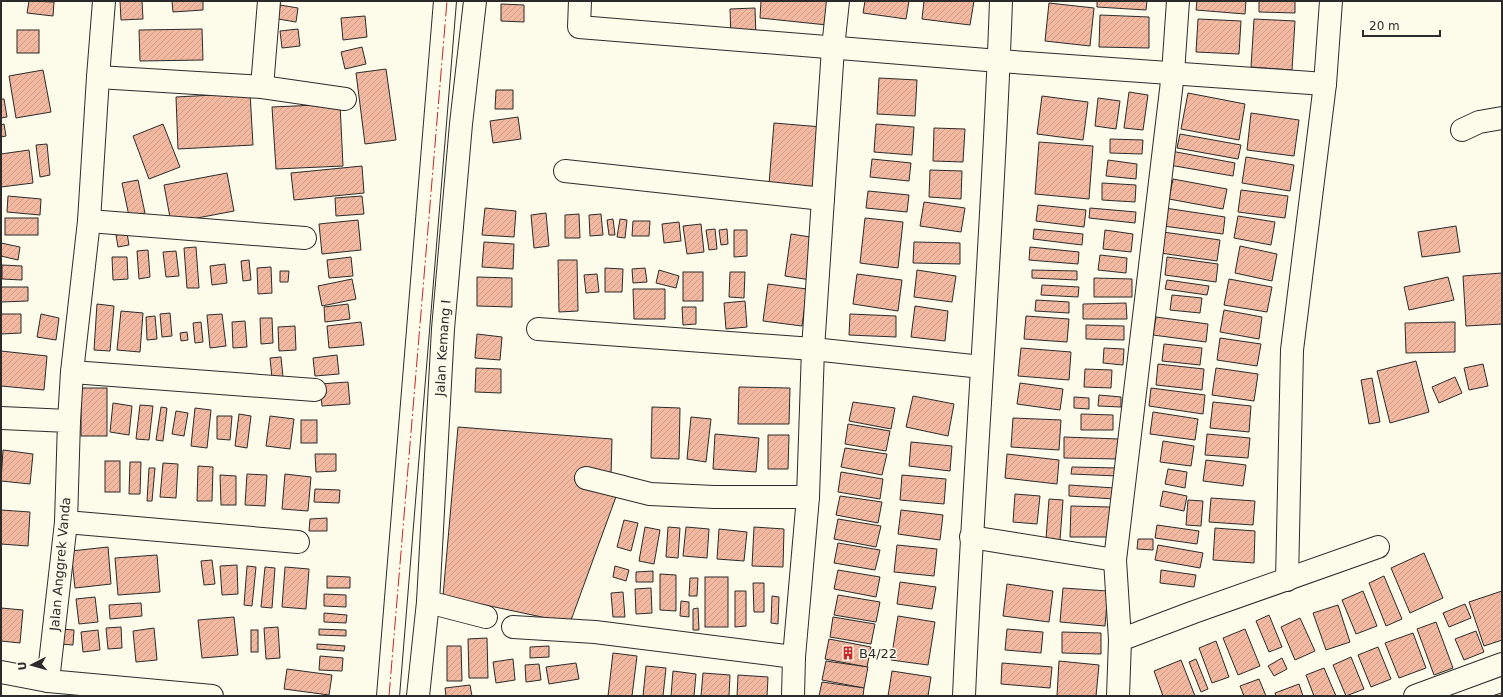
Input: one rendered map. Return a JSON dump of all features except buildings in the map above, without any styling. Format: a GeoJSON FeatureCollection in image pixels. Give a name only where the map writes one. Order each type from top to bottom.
{"type":"FeatureCollection","features":[{"type":"Feature","properties":{"kind":"street","name":"Jalan Anggrek Vanda"},"geometry":{"type":"LineString","coordinates":[[48,681],[66,522],[72,372],[89,221],[104,1]]}},
{"type":"Feature","properties":{"kind":"street"},"geometry":{"type":"LineString","coordinates":[[262,87],[269,1]]}},
{"type":"Feature","properties":{"kind":"street","name":"Jalan Kemang I"},"geometry":{"type":"LineString","coordinates":[[388,696],[445,1]]}},
{"type":"Feature","properties":{"kind":"street","name":"Jalan Kemang I"},"geometry":{"type":"LineString","coordinates":[[418,696],[428,602],[443,329],[461,124],[475,1]]}},
{"type":"Feature","properties":{"kind":"street"},"geometry":{"type":"LineString","coordinates":[[580,1],[579,26],[999,61],[1324,84]]}},
{"type":"Feature","properties":{"kind":"street"},"geometry":{"type":"LineString","coordinates":[[793,696],[794,657],[808,496],[813,349],[833,48],[838,1]]}},
{"type":"Feature","properties":{"kind":"street"},"geometry":{"type":"LineString","coordinates":[[964,696],[971,537],[982,367],[1001,1]]}},
{"type":"Feature","properties":{"kind":"street"},"geometry":{"type":"LineString","coordinates":[[1118,696],[1120,640],[1115,560],[1173,73],[1178,1]]}},
{"type":"Feature","properties":{"kind":"street"},"geometry":{"type":"LineString","coordinates":[[1288,580],[1292,350],[1324,84],[1331,1]]}},
{"type":"Feature","properties":{"kind":"street"},"geometry":{"type":"LineString","coordinates":[[98,78],[262,87],[345,98]]}},
{"type":"Feature","properties":{"kind":"street"},"geometry":{"type":"LineString","coordinates":[[1462,130],[1479,122],[1502,118]]}},
{"type":"Feature","properties":{"kind":"street"},"geometry":{"type":"LineString","coordinates":[[565,171],[823,199]]}},
{"type":"Feature","properties":{"kind":"street"},"geometry":{"type":"LineString","coordinates":[[89,221],[305,238]]}},
{"type":"Feature","properties":{"kind":"street"},"geometry":{"type":"LineString","coordinates":[[538,329],[813,349],[982,367]]}},
{"type":"Feature","properties":{"kind":"street"},"geometry":{"type":"LineString","coordinates":[[72,372],[316,390]]}},
{"type":"Feature","properties":{"kind":"street"},"geometry":{"type":"LineString","coordinates":[[1,418],[69,421]]}},
{"type":"Feature","properties":{"kind":"street"},"geometry":{"type":"LineString","coordinates":[[623,487],[650,494],[714,498],[808,496]]}},
{"type":"Feature","properties":{"kind":"street"},"geometry":{"type":"LineString","coordinates":[[66,522],[298,542]]}},
{"type":"Feature","properties":{"kind":"street"},"geometry":{"type":"LineString","coordinates":[[971,537],[1115,560]]}},
{"type":"Feature","properties":{"kind":"street"},"geometry":{"type":"LineString","coordinates":[[1120,640],[1194,612],[1378,547]]}},
{"type":"Feature","properties":{"kind":"street"},"geometry":{"type":"LineString","coordinates":[[428,602],[486,617]]}},
{"type":"Feature","properties":{"kind":"street"},"geometry":{"type":"LineString","coordinates":[[513,627],[595,632],[794,657]]}},
{"type":"Feature","properties":{"kind":"street"},"geometry":{"type":"LineString","coordinates":[[1415,696],[1502,664]]}},
{"type":"Feature","properties":{"kind":"street"},"geometry":{"type":"LineString","coordinates":[[1,672],[48,681],[212,696]]}},
{"type":"Feature","properties":{"kind":"power"},"geometry":{"type":"LineString","coordinates":[[389,696],[447,1]]}},
{"type":"Feature","properties":{"kind":"place","name":"B4/22"},"geometry":{"type":"Point","coordinates":[848,653]}}]}
